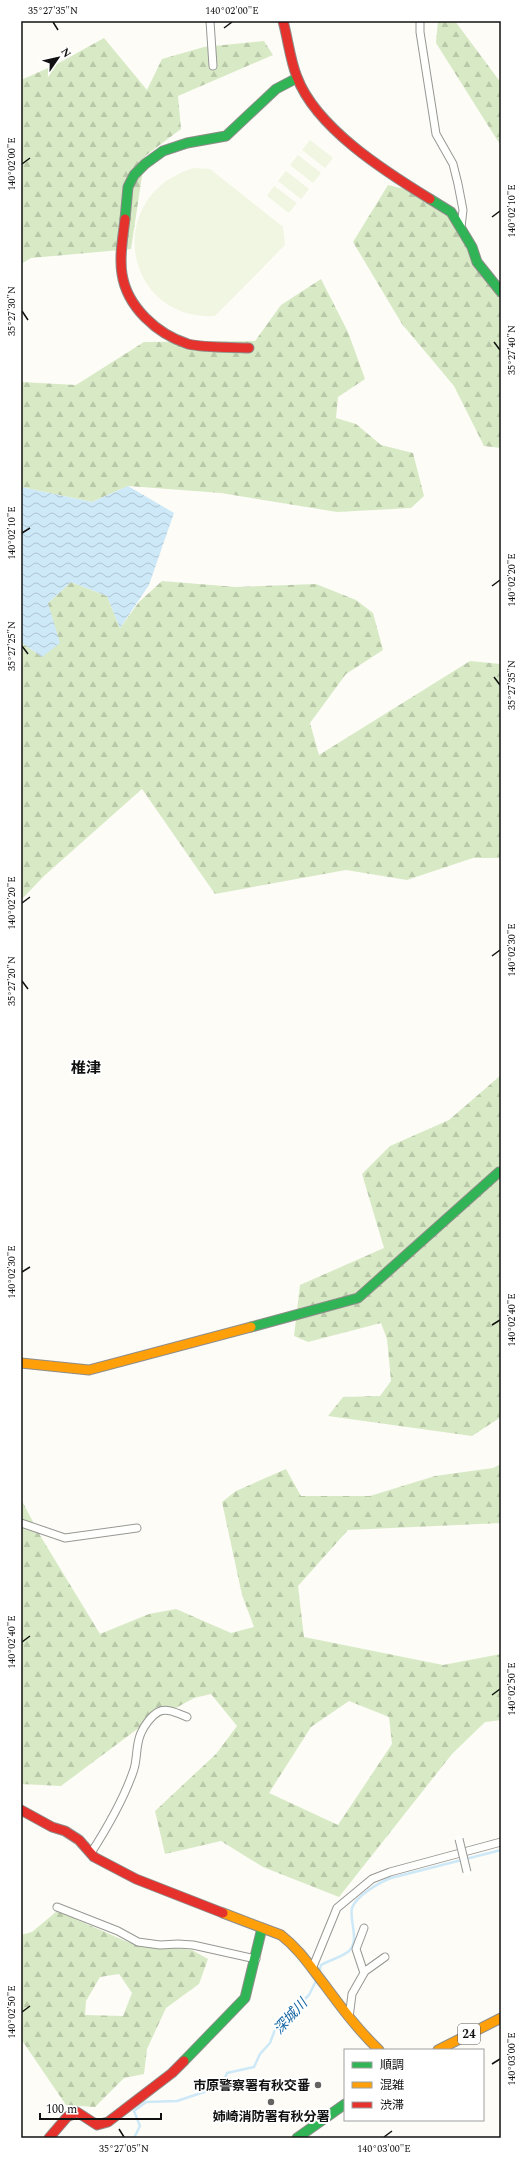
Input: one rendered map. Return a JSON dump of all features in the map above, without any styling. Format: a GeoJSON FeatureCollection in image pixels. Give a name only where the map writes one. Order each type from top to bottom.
{"type":"FeatureCollection","features":[{"type":"Feature","properties":{"kind":"street"},"geometry":{"type":"LineString","coordinates":[[210,21],[213,66]]}},
{"type":"Feature","properties":{"kind":"street"},"geometry":{"type":"LineString","coordinates":[[283,21],[297,78],[314,107],[342,137],[393,176],[451,212],[472,247],[477,262],[501,292]]}},
{"type":"Feature","properties":{"kind":"street"},"geometry":{"type":"LineString","coordinates":[[420,21],[420,32],[436,134],[453,164],[463,210],[461,227]]}},
{"type":"Feature","properties":{"kind":"street"},"geometry":{"type":"LineString","coordinates":[[249,348],[189,344],[164,334],[145,318],[136,307],[129,296],[122,275],[121,258],[128,187],[134,174],[145,164],[164,151],[187,143],[226,136],[276,89],[297,78]]}},
{"type":"Feature","properties":{"kind":"street"},"geometry":{"type":"LineString","coordinates":[[21,1363],[89,1370],[358,1298],[499,1172]]}},
{"type":"Feature","properties":{"kind":"street"},"geometry":{"type":"LineString","coordinates":[[21,1523],[65,1538],[137,1528]]}},
{"type":"Feature","properties":{"kind":"street"},"geometry":{"type":"LineString","coordinates":[[91,1853],[106,1829],[130,1780],[134,1770],[136,1748],[141,1733],[151,1718],[158,1712],[165,1710],[187,1717]]}},
{"type":"Feature","properties":{"kind":"street"},"geometry":{"type":"LineString","coordinates":[[21,1810],[52,1827],[65,1831],[79,1840],[94,1857],[136,1879],[281,1935],[297,1947],[349,2018],[378,2049]]}},
{"type":"Feature","properties":{"kind":"street"},"geometry":{"type":"LineString","coordinates":[[459,1839],[466,1872]]}},
{"type":"Feature","properties":{"kind":"street"},"geometry":{"type":"LineString","coordinates":[[312,1969],[337,1908],[372,1879],[390,1872],[501,1842]]}},
{"type":"Feature","properties":{"kind":"street"},"geometry":{"type":"LineString","coordinates":[[57,1907],[118,1931],[138,1942],[160,1945],[193,1945],[256,1959]]}},
{"type":"Feature","properties":{"kind":"street"},"geometry":{"type":"LineString","coordinates":[[49,2138],[67,2117],[77,2112],[97,2125],[108,2122],[161,2083],[229,2016],[245,1998],[256,1959],[262,1928]]}},
{"type":"Feature","properties":{"kind":"street"},"geometry":{"type":"LineString","coordinates":[[364,1928],[356,1950],[364,1972]]}},
{"type":"Feature","properties":{"kind":"street"},"geometry":{"type":"LineString","coordinates":[[349,2018],[352,1994],[364,1972],[385,1957]]}},
{"type":"Feature","properties":{"kind":"street","name":"24"},"geometry":{"type":"LineString","coordinates":[[440,2049],[501,2018]]}},
{"type":"Feature","properties":{"kind":"street"},"geometry":{"type":"LineString","coordinates":[[297,2138],[344,2105]]}},
{"type":"Feature","properties":{"kind":"green space"},"geometry":{"type":"Polygon","coordinates":[[[438,21],[455,21],[501,83],[501,146],[436,43],[438,21]]]}},
{"type":"Feature","properties":{"kind":"green space"},"geometry":{"type":"Polygon","coordinates":[[[104,38],[147,90],[162,59],[204,47],[264,41],[273,55],[178,96],[181,129],[145,156],[131,249],[31,258],[21,264],[21,80],[57,64],[104,38]]]}},
{"type":"Feature","properties":{"kind":"green space"},"geometry":{"type":"Polygon","coordinates":[[[310,140],[333,158],[325,168],[302,150],[310,140]]]}},
{"type":"Feature","properties":{"kind":"green space"},"geometry":{"type":"Polygon","coordinates":[[[298,155],[321,173],[313,183],[290,165],[298,155]]]}},
{"type":"Feature","properties":{"kind":"green space"},"geometry":{"type":"Polygon","coordinates":[[[194,168],[210,169],[283,227],[285,245],[215,316],[184,312],[160,299],[144,278],[136,254],[136,228],[146,203],[165,182],[194,168]]]}},
{"type":"Feature","properties":{"kind":"green space"},"geometry":{"type":"Polygon","coordinates":[[[286,171],[309,189],[301,199],[278,181],[286,171]]]}},
{"type":"Feature","properties":{"kind":"green space"},"geometry":{"type":"Polygon","coordinates":[[[388,185],[409,190],[450,218],[501,296],[501,448],[484,446],[454,386],[402,324],[353,242],[388,185]]]}},
{"type":"Feature","properties":{"kind":"green space"},"geometry":{"type":"Polygon","coordinates":[[[274,186],[297,203],[289,213],[267,196],[274,186]]]}},
{"type":"Feature","properties":{"kind":"green space"},"geometry":{"type":"Polygon","coordinates":[[[321,279],[348,332],[365,379],[338,397],[336,418],[356,424],[381,445],[413,453],[424,496],[411,508],[337,512],[221,493],[128,486],[92,502],[21,487],[21,382],[76,385],[144,342],[255,341],[281,305],[321,279]]]}},
{"type":"Feature","properties":{"kind":"green space"},"geometry":{"type":"Polygon","coordinates":[[[162,581],[236,587],[316,584],[356,600],[373,613],[383,650],[346,674],[310,723],[319,755],[470,661],[501,664],[501,858],[473,858],[407,880],[346,870],[215,894],[142,789],[44,876],[21,900],[21,642],[42,657],[48,603],[71,582],[107,596],[120,628],[139,602],[162,581]]]}},
{"type":"Feature","properties":{"kind":"green space"},"geometry":{"type":"Polygon","coordinates":[[[501,1075],[501,1417],[472,1436],[328,1416],[343,1397],[380,1396],[391,1381],[387,1339],[381,1323],[308,1342],[294,1336],[300,1285],[384,1248],[362,1174],[390,1146],[449,1120],[501,1075]]]}},
{"type":"Feature","properties":{"kind":"green space"},"geometry":{"type":"Polygon","coordinates":[[[501,1464],[501,1523],[348,1530],[298,1586],[304,1637],[443,1665],[501,1654],[501,1720],[485,1722],[452,1754],[339,1897],[263,1867],[221,1841],[165,1854],[155,1811],[216,1754],[237,1726],[211,1694],[194,1698],[136,1730],[61,1786],[21,1784],[21,1499],[41,1537],[100,1634],[149,1614],[176,1609],[231,1633],[254,1627],[242,1595],[222,1502],[236,1491],[286,1469],[301,1496],[370,1496],[435,1476],[493,1468],[501,1464]],[[349,1701],[311,1727],[269,1793],[338,1825],[392,1744],[389,1717],[349,1701]]]}},
{"type":"Feature","properties":{"kind":"green space"},"geometry":{"type":"Polygon","coordinates":[[[57,1911],[130,1943],[192,1950],[208,1959],[199,1984],[166,2008],[147,2049],[144,2074],[124,2078],[95,2107],[66,2105],[21,2039],[21,1935],[32,1932],[57,1911]],[[119,1974],[100,1977],[86,2001],[85,2015],[123,2016],[132,1993],[119,1974]]]}},
{"type":"Feature","properties":{"kind":"water"},"geometry":{"type":"Polygon","coordinates":[[[128,486],[174,513],[149,585],[120,628],[107,596],[71,582],[48,603],[60,643],[42,657],[21,642],[21,487],[92,502],[128,486]]]}},
{"type":"Feature","properties":{"kind":"waterway","name":"深城川"},"geometry":{"type":"LineString","coordinates":[[319,1973],[321,1965],[343,1955],[352,1947],[354,1942],[351,1913],[352,1908],[354,1903],[363,1894],[391,1878],[501,1850]]}},
{"type":"Feature","properties":{"kind":"waterway","name":"深城川"},"geometry":{"type":"LineString","coordinates":[[134,2138],[140,2126],[134,2111],[146,2102],[177,2101],[222,2086],[227,2073],[254,2067],[260,2054],[270,2043],[276,2027],[309,1995],[317,1979]]}},
{"type":"Feature","properties":{"kind":"traffic: fast"},"geometry":{"type":"LineString","coordinates":[[125,219],[128,187],[134,175],[145,164],[163,151],[187,143],[226,136],[276,89],[297,78]]}},
{"type":"Feature","properties":{"kind":"traffic: fast"},"geometry":{"type":"LineString","coordinates":[[430,199],[451,212],[472,247],[477,262],[501,292]]}},
{"type":"Feature","properties":{"kind":"traffic: fast"},"geometry":{"type":"LineString","coordinates":[[251,1327],[358,1298],[499,1172]]}},
{"type":"Feature","properties":{"kind":"traffic: fast"},"geometry":{"type":"LineString","coordinates":[[184,2061],[245,1998],[262,1928]]}},
{"type":"Feature","properties":{"kind":"traffic: fast"},"geometry":{"type":"LineString","coordinates":[[297,2138],[344,2105]]}},
{"type":"Feature","properties":{"kind":"traffic: slow"},"geometry":{"type":"LineString","coordinates":[[21,1363],[89,1370],[251,1327]]}},
{"type":"Feature","properties":{"kind":"traffic: slow"},"geometry":{"type":"LineString","coordinates":[[223,1913],[281,1935],[287,1940],[304,1958],[343,2010],[378,2049]]}},
{"type":"Feature","properties":{"kind":"traffic: slow"},"geometry":{"type":"LineString","coordinates":[[440,2049],[501,2018]]}},
{"type":"Feature","properties":{"kind":"traffic: jam"},"geometry":{"type":"LineString","coordinates":[[283,21],[297,77],[306,96],[320,114],[354,147],[393,176],[430,199]]}},
{"type":"Feature","properties":{"kind":"traffic: jam"},"geometry":{"type":"LineString","coordinates":[[125,219],[121,253],[122,274],[130,297],[145,318],[165,333],[188,344],[210,347],[249,348]]}},
{"type":"Feature","properties":{"kind":"traffic: jam"},"geometry":{"type":"LineString","coordinates":[[21,1810],[52,1827],[65,1831],[79,1840],[94,1857],[136,1879],[223,1913]]}},
{"type":"Feature","properties":{"kind":"traffic: jam"},"geometry":{"type":"LineString","coordinates":[[49,2138],[67,2117],[77,2112],[97,2125],[108,2122],[172,2073],[184,2061]]}},
{"type":"Feature","properties":{"kind":"place","name":"市原警察署有秋交番"},"geometry":{"type":"Point","coordinates":[318,2085]}},
{"type":"Feature","properties":{"kind":"place","name":"姉崎消防署有秋分署"},"geometry":{"type":"Point","coordinates":[271,2102]}},
{"type":"Feature","properties":{"kind":"district","name":"椎津"},"geometry":{"type":"Point","coordinates":[86,1068]}}]}
